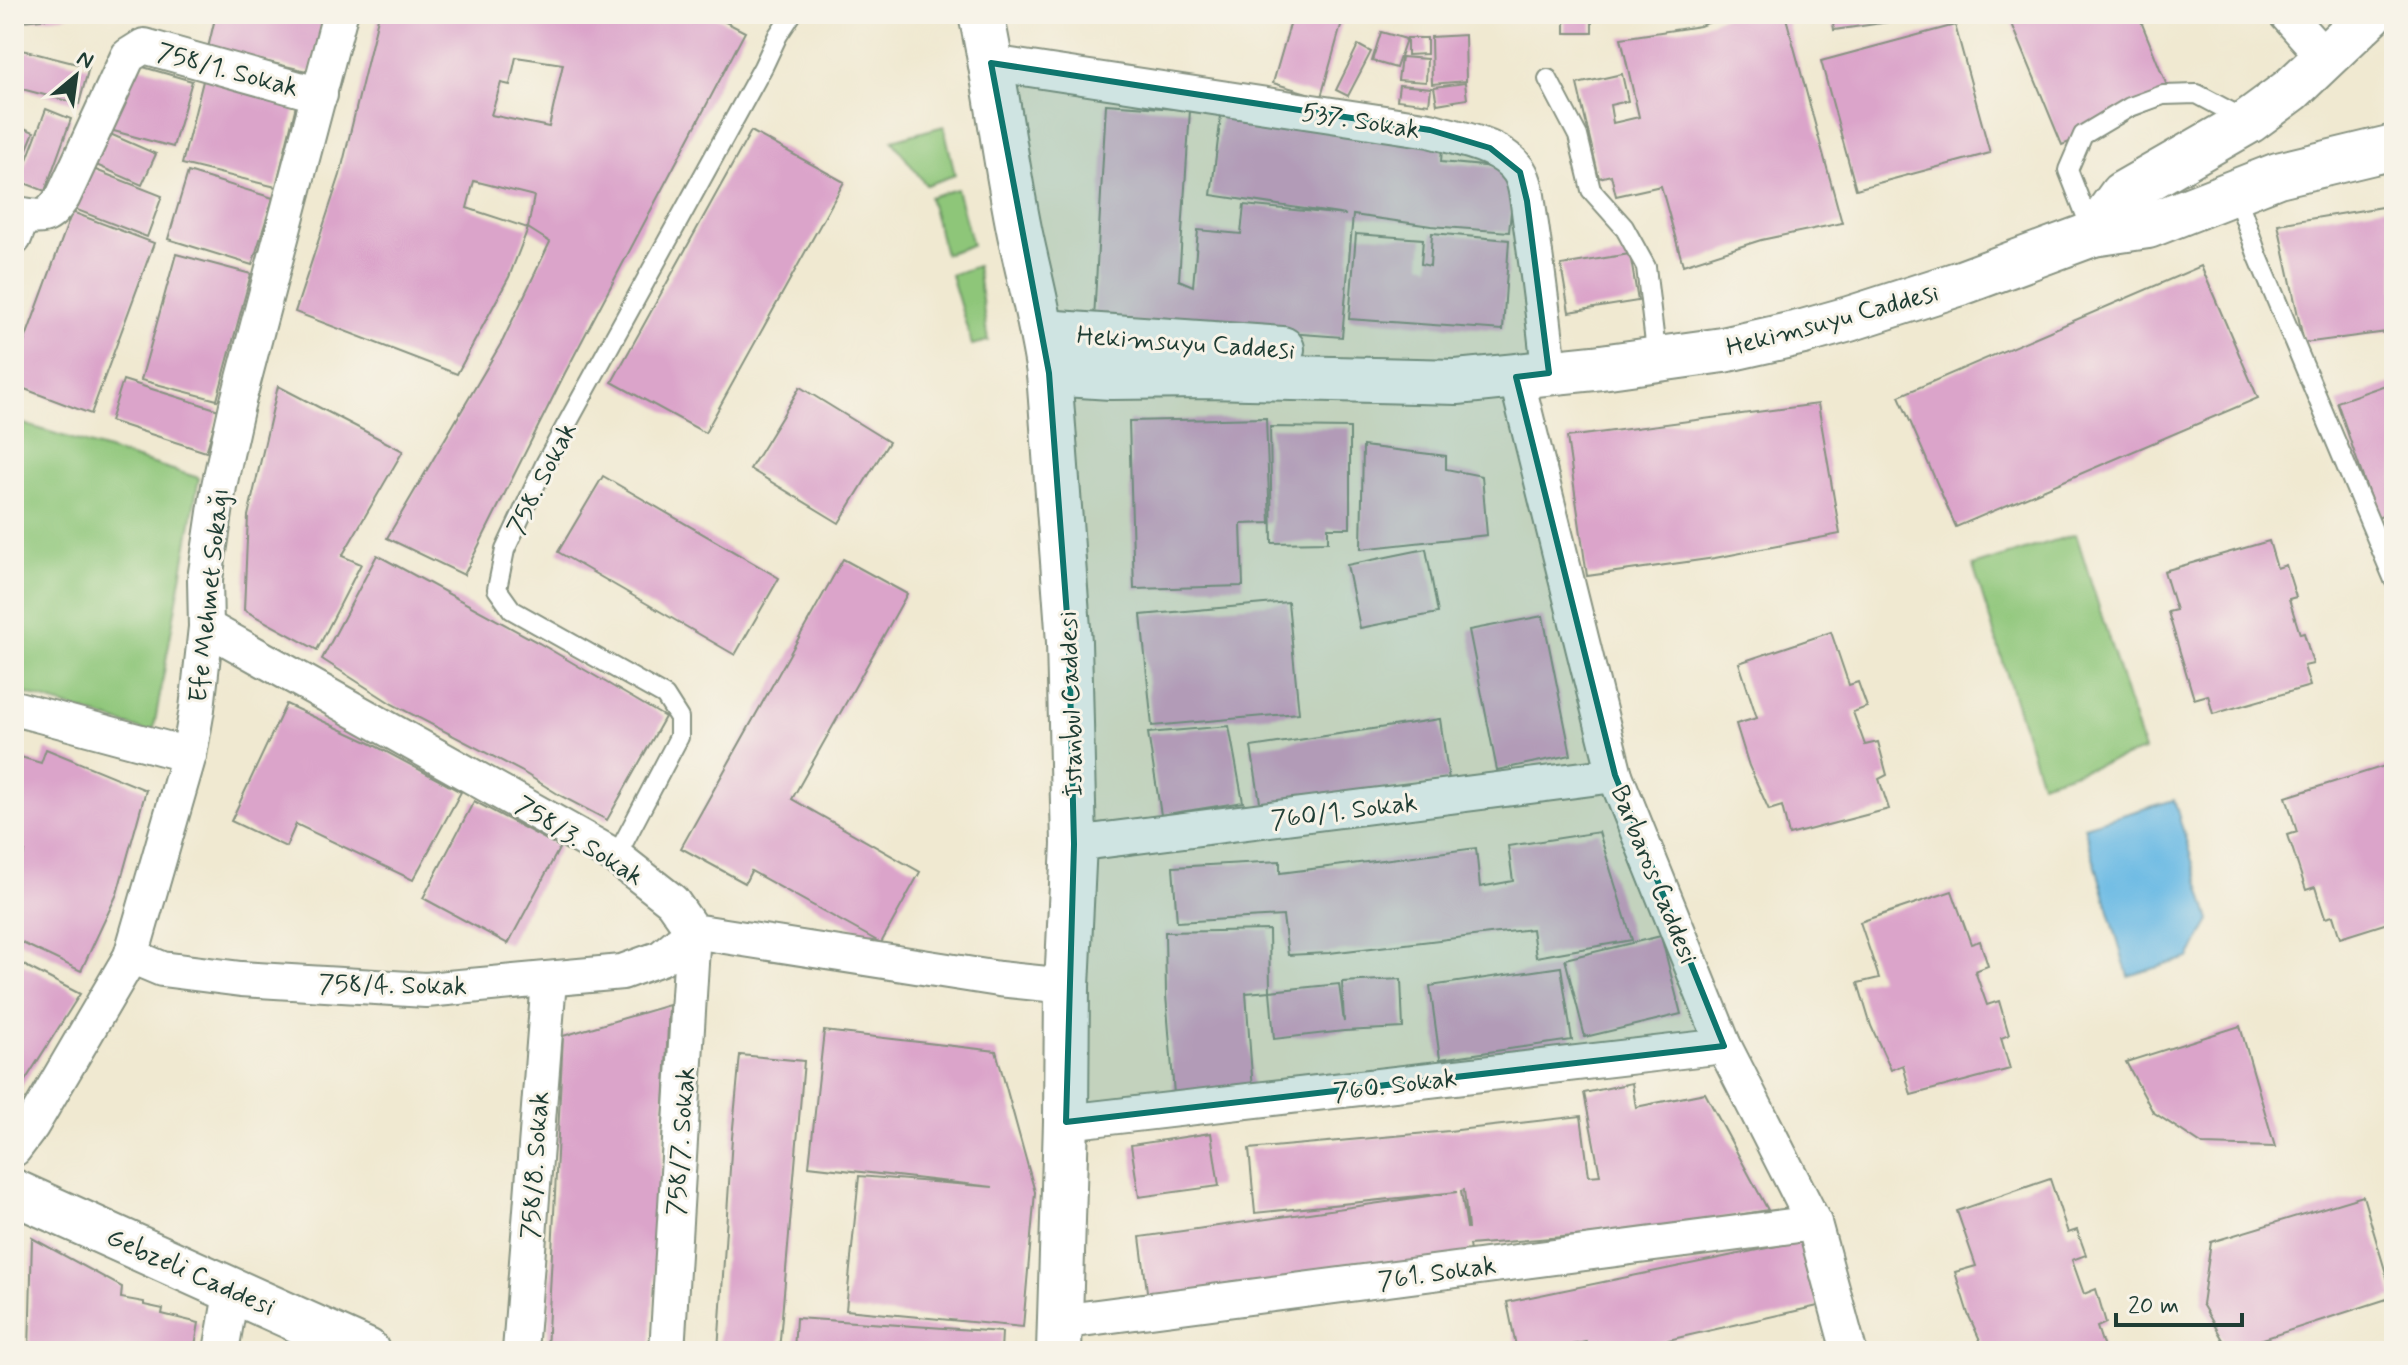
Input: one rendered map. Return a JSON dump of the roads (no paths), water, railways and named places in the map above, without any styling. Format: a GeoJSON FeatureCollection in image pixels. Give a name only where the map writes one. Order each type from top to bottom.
{"type":"FeatureCollection","features":[{"type":"Feature","properties":{"kind":"main road"},"geometry":{"type":"LineString","coordinates":[[981,14],[991,63]]}},
{"type":"Feature","properties":{"kind":"main road"},"geometry":{"type":"LineString","coordinates":[[991,63],[994,14]]}},
{"type":"Feature","properties":{"kind":"main road"},"geometry":{"type":"LineString","coordinates":[[2093,234],[2122,194],[2249,121],[2291,90],[2371,14]]}},
{"type":"Feature","properties":{"kind":"main road","name":"İstanbul Caddesi"},"geometry":{"type":"LineString","coordinates":[[991,63],[1020,232],[1046,352],[1069,642],[1074,844],[1067,986],[1059,1337]]}},
{"type":"Feature","properties":{"kind":"main road","name":"Hekimsuyu Caddesi"},"geometry":{"type":"LineString","coordinates":[[1046,352],[1111,377],[1457,382],[1723,350],[1803,332],[1961,283],[2093,234],[2148,226],[2278,175],[2394,147]]}},
{"type":"Feature","properties":{"kind":"main road","name":"Gebzeli Caddesi"},"geometry":{"type":"LineString","coordinates":[[14,1192],[367,1351]]}},
{"type":"Feature","properties":{"kind":"street","name":"Efe Mehmet Sokağı"},"geometry":{"type":"LineString","coordinates":[[14,1149],[32,1125],[131,956],[189,755],[206,627],[205,579],[219,486],[256,331],[340,14]]}},
{"type":"Feature","properties":{"kind":"street"},"geometry":{"type":"LineString","coordinates":[[2286,14],[2326,59]]}},
{"type":"Feature","properties":{"kind":"street","name":"758/1. Sokak"},"geometry":{"type":"LineString","coordinates":[[17,221],[51,214],[63,197],[128,56],[144,46],[320,95]]}},
{"type":"Feature","properties":{"kind":"street","name":"537. Sokak"},"geometry":{"type":"LineString","coordinates":[[991,63],[1430,130],[1490,148],[1520,172],[1527,201],[1544,314],[1532,375]]}},
{"type":"Feature","properties":{"kind":"street","name":"Barbaros Caddesi"},"geometry":{"type":"LineString","coordinates":[[1532,375],[1615,775],[1724,1046],[1814,1223],[1849,1351]]}},
{"type":"Feature","properties":{"kind":"street","name":"758/3. Sokak"},"geometry":{"type":"LineString","coordinates":[[206,627],[616,857],[672,901],[693,931]]}},
{"type":"Feature","properties":{"kind":"street"},"geometry":{"type":"LineString","coordinates":[[14,708],[189,755]]}},
{"type":"Feature","properties":{"kind":"street","name":"760/1. Sokak"},"geometry":{"type":"LineString","coordinates":[[1074,844],[1615,775]]}},
{"type":"Feature","properties":{"kind":"street"},"geometry":{"type":"LineString","coordinates":[[693,931],[999,979],[1067,986]]}},
{"type":"Feature","properties":{"kind":"street","name":"758/4. Sokak"},"geometry":{"type":"LineString","coordinates":[[131,956],[162,969],[241,979],[426,990],[622,972],[661,958],[693,931]]}},
{"type":"Feature","properties":{"kind":"street","name":"758/7. Sokak"},"geometry":{"type":"LineString","coordinates":[[667,1351],[693,931]]}},
{"type":"Feature","properties":{"kind":"street","name":"758/8. Sokak"},"geometry":{"type":"LineString","coordinates":[[520,1351],[549,980]]}},
{"type":"Feature","properties":{"kind":"street","name":"760. Sokak"},"geometry":{"type":"LineString","coordinates":[[1066,1122],[1724,1046]]}},
{"type":"Feature","properties":{"kind":"street","name":"761. Sokak"},"geometry":{"type":"LineString","coordinates":[[1059,1337],[1814,1223]]}},
{"type":"Feature","properties":{"kind":"street"},"geometry":{"type":"LineString","coordinates":[[221,1351],[232,1288]]}},
{"type":"Feature","properties":{"kind":"lane"},"geometry":{"type":"LineString","coordinates":[[778,35],[779,14]]}},
{"type":"Feature","properties":{"kind":"lane","name":"758. Sokak"},"geometry":{"type":"LineString","coordinates":[[616,857],[679,737],[679,718],[665,696],[512,610],[497,589],[505,550],[546,462],[792,14]]}},
{"type":"Feature","properties":{"kind":"lane"},"geometry":{"type":"LineString","coordinates":[[1548,79],[1578,136],[1591,190],[1624,227],[1646,267],[1657,360]]}},
{"type":"Feature","properties":{"kind":"lane"},"geometry":{"type":"LineString","coordinates":[[2093,234],[2068,170],[2083,135],[2130,107],[2163,95],[2197,94],[2249,121]]}},
{"type":"Feature","properties":{"kind":"lane"},"geometry":{"type":"LineString","coordinates":[[2235,191],[2257,254],[2394,580]]}},
{"type":"Feature","properties":{"kind":"water"},"geometry":{"type":"Polygon","coordinates":[[[2174,800],[2210,921],[2189,958],[2128,976],[2084,826],[2174,800]]]}}]}
